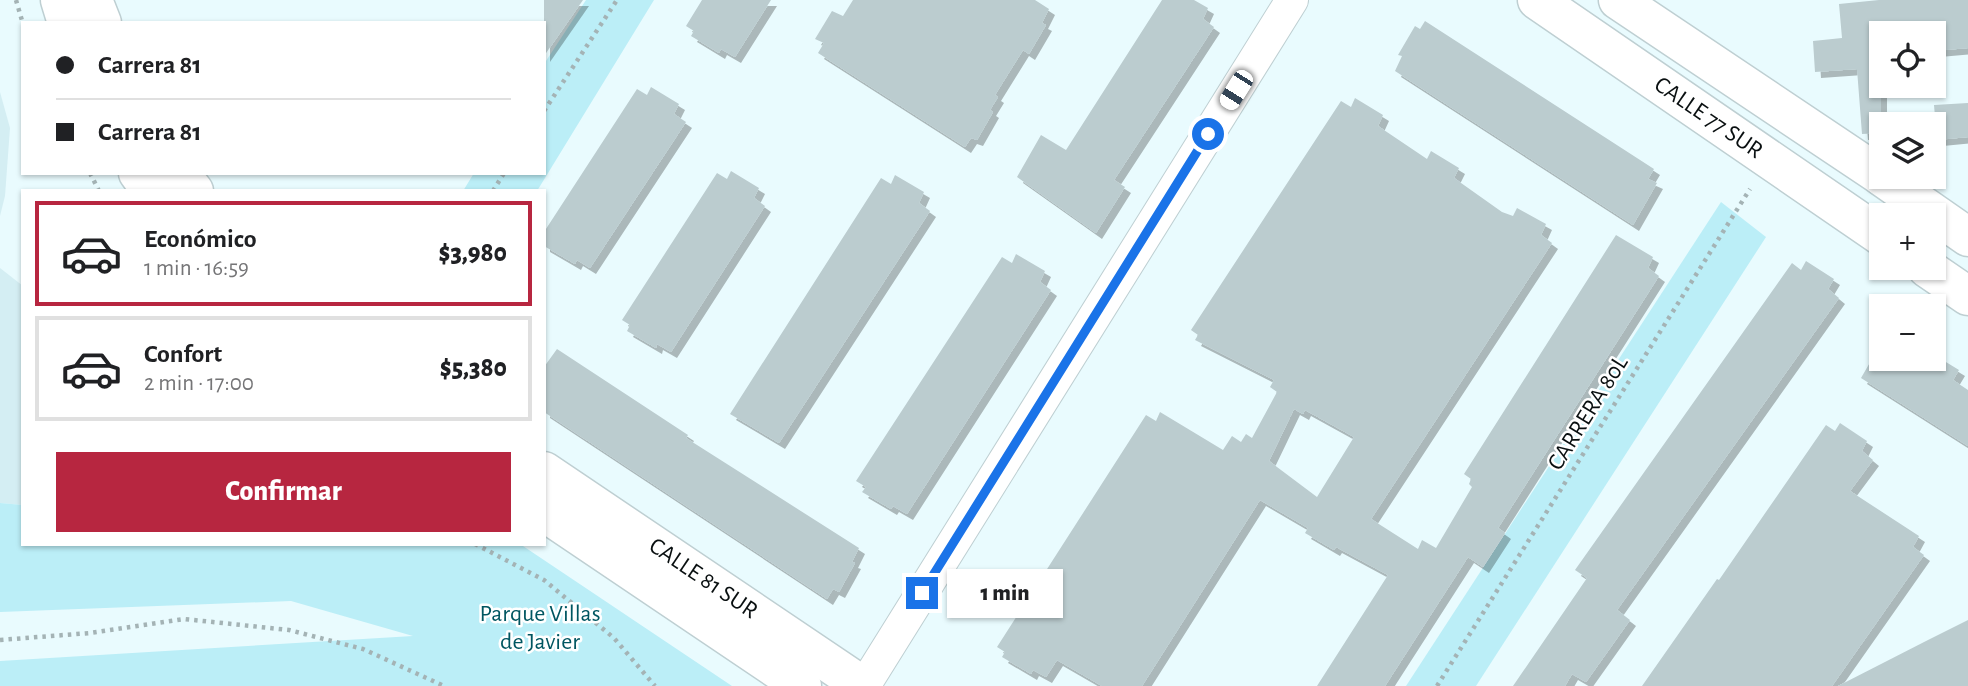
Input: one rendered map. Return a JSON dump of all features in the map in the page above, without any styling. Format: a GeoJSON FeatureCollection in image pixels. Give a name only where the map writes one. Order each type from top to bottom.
{"type":"FeatureCollection","features":[{"type":"Feature","properties":{"kind":"street"},"geometry":{"type":"LineString","coordinates":[[60,0],[66,21]]}},
{"type":"Feature","properties":{"kind":"street"},"geometry":{"type":"LineString","coordinates":[[93,0],[101,21]]}},
{"type":"Feature","properties":{"kind":"street"},"geometry":{"type":"LineString","coordinates":[[863,686],[1292,0]]}},
{"type":"Feature","properties":{"kind":"street","name":"CALLE 77 SUR"},"geometry":{"type":"LineString","coordinates":[[1537,0],[1869,228]]}},
{"type":"Feature","properties":{"kind":"street","name":"CALLE 77 SUR"},"geometry":{"type":"LineString","coordinates":[[1618,0],[1869,168]]}},
{"type":"Feature","properties":{"kind":"street"},"geometry":{"type":"LineString","coordinates":[[182,175],[192,189]]}},
{"type":"Feature","properties":{"kind":"street","name":"CALLE 77 SUR"},"geometry":{"type":"LineString","coordinates":[[1899,189],[1968,237]]}},
{"type":"Feature","properties":{"kind":"street"},"geometry":{"type":"LineString","coordinates":[[1945,280],[1968,296]]}},
{"type":"Feature","properties":{"kind":"street","name":"CALLE 81 SUR"},"geometry":{"type":"LineString","coordinates":[[546,472],[863,686]]}},
{"type":"Feature","properties":{"kind":"street","name":"CALLE 81 SUR"},"geometry":{"type":"LineString","coordinates":[[546,513],[802,686]]}},
{"type":"Feature","properties":{"kind":"path"},"geometry":{"type":"LineString","coordinates":[[16,0],[22,21]]}},
{"type":"Feature","properties":{"kind":"path"},"geometry":{"type":"LineString","coordinates":[[546,108],[617,0]]}},
{"type":"Feature","properties":{"kind":"path","name":"CARRERA 80L"},"geometry":{"type":"LineString","coordinates":[[1437,686],[1770,159]]}},
{"type":"Feature","properties":{"kind":"path"},"geometry":{"type":"LineString","coordinates":[[479,546],[544,580],[614,638],[655,686]]}},
{"type":"Feature","properties":{"kind":"path"},"geometry":{"type":"LineString","coordinates":[[0,640],[90,633],[184,619],[289,630],[363,649],[444,686]]}},
{"type":"Feature","properties":{"kind":"shaded area"},"geometry":{"type":"Polygon","coordinates":[[[0,92],[10,128],[5,196],[0,216],[0,92]]]}},
{"type":"Feature","properties":{"kind":"shaded area"},"geometry":{"type":"Polygon","coordinates":[[[0,268],[21,284],[21,505],[0,503],[0,268]]]}},
{"type":"Feature","properties":{"kind":"green space"},"geometry":{"type":"Polygon","coordinates":[[[586,0],[654,0],[538,189],[464,189],[473,175],[546,175],[546,61],[586,0]]]}},
{"type":"Feature","properties":{"kind":"green space"},"geometry":{"type":"Polygon","coordinates":[[[1721,202],[1766,237],[1476,686],[1406,686],[1721,202]]]}},
{"type":"Feature","properties":{"kind":"green space","name":"Parque Villas de Javier"},"geometry":{"type":"Polygon","coordinates":[[[0,503],[21,505],[21,546],[523,546],[732,686],[0,686],[0,661],[413,636],[291,601],[0,612],[0,503]]]}},
{"type":"Feature","properties":{"kind":"building"},"geometry":{"type":"Polygon","coordinates":[[[544,0],[583,0],[546,53],[544,0]]]}},
{"type":"Feature","properties":{"kind":"building"},"geometry":{"type":"Polygon","coordinates":[[[702,0],[771,0],[735,57],[721,49],[719,53],[691,36],[694,31],[686,26],[702,0]]]}},
{"type":"Feature","properties":{"kind":"building"},"geometry":{"type":"Polygon","coordinates":[[[853,0],[1035,0],[1049,9],[1042,23],[1046,25],[1029,54],[1023,50],[995,95],[998,97],[990,110],[993,112],[977,140],[971,138],[965,147],[818,53],[824,43],[815,39],[832,11],[843,16],[853,0]]]}},
{"type":"Feature","properties":{"kind":"building"},"geometry":{"type":"Polygon","coordinates":[[[1162,0],[1194,0],[1208,8],[1203,19],[1214,27],[1114,180],[1125,187],[1096,233],[1017,177],[1041,135],[1066,150],[1162,0]]]}},
{"type":"Feature","properties":{"kind":"building"},"geometry":{"type":"Polygon","coordinates":[[[1879,0],[1968,0],[1968,48],[1946,50],[1946,21],[1869,21],[1869,98],[1881,98],[1881,112],[1869,112],[1869,134],[1862,134],[1857,69],[1815,72],[1813,41],[1842,38],[1839,4],[1879,0]]]}},
{"type":"Feature","properties":{"kind":"building"},"geometry":{"type":"Polygon","coordinates":[[[1425,21],[1654,169],[1648,179],[1657,183],[1633,225],[1395,71],[1402,56],[1398,55],[1415,26],[1420,29],[1425,21]]]}},
{"type":"Feature","properties":{"kind":"building"},"geometry":{"type":"Polygon","coordinates":[[[651,87],[679,104],[674,114],[686,122],[590,268],[577,260],[575,264],[546,247],[546,229],[637,89],[647,95],[651,87]]]}},
{"type":"Feature","properties":{"kind":"building"},"geometry":{"type":"Polygon","coordinates":[[[1355,98],[1383,115],[1378,126],[1427,159],[1431,151],[1459,168],[1454,178],[1502,212],[1513,216],[1517,208],[1546,224],[1541,235],[1552,243],[1371,519],[1418,549],[1422,540],[1436,548],[1472,487],[1469,484],[1471,479],[1464,474],[1616,235],[1653,257],[1648,268],[1659,276],[1498,528],[1505,533],[1483,567],[1468,557],[1385,686],[1317,686],[1388,575],[1336,547],[1334,550],[1305,533],[1308,528],[1260,500],[1142,686],[1102,686],[1057,660],[1046,677],[1033,670],[1031,674],[1002,657],[1005,652],[997,647],[1146,415],[1156,421],[1160,412],[1223,450],[1232,436],[1241,442],[1246,434],[1252,438],[1277,392],[1270,387],[1274,380],[1195,340],[1198,335],[1191,330],[1341,101],[1351,107],[1355,98]],[[1294,409],[1269,461],[1317,497],[1354,437],[1305,410],[1303,414],[1294,409]]]}},
{"type":"Feature","properties":{"kind":"building"},"geometry":{"type":"Polygon","coordinates":[[[1968,103],[1968,137],[1946,139],[1946,112],[1935,112],[1934,105],[1968,103]]]}},
{"type":"Feature","properties":{"kind":"building"},"geometry":{"type":"Polygon","coordinates":[[[731,171],[759,188],[754,198],[765,206],[671,352],[657,344],[656,348],[627,331],[630,325],[622,320],[717,173],[727,179],[731,171]]]}},
{"type":"Feature","properties":{"kind":"building"},"geometry":{"type":"Polygon","coordinates":[[[895,175],[924,192],[919,203],[930,211],[779,443],[730,414],[881,178],[891,184],[895,175]]]}},
{"type":"Feature","properties":{"kind":"building"},"geometry":{"type":"Polygon","coordinates":[[[1016,254],[1045,271],[1040,282],[1051,290],[907,514],[893,506],[891,509],[862,492],[866,487],[856,481],[1002,257],[1012,263],[1016,254]]]}},
{"type":"Feature","properties":{"kind":"building"},"geometry":{"type":"Polygon","coordinates":[[[1806,261],[1834,279],[1828,289],[1839,298],[1617,610],[1630,620],[1586,682],[1572,674],[1565,686],[1513,686],[1587,578],[1575,570],[1792,263],[1801,270],[1806,261]]]}},
{"type":"Feature","properties":{"kind":"building"},"geometry":{"type":"Polygon","coordinates":[[[557,349],[688,435],[686,438],[859,548],[852,562],[855,563],[839,592],[833,589],[827,599],[546,413],[546,364],[557,349]]]}},
{"type":"Feature","properties":{"kind":"building"},"geometry":{"type":"Polygon","coordinates":[[[1946,362],[1959,370],[1953,380],[1968,390],[1968,446],[1861,378],[1869,364],[1869,371],[1946,371],[1946,362]]]}},
{"type":"Feature","properties":{"kind":"building"},"geometry":{"type":"Polygon","coordinates":[[[1840,423],[1867,441],[1862,451],[1873,460],[1850,491],[1919,536],[1913,547],[1924,555],[1832,686],[1642,686],[1826,425],[1835,431],[1840,423]]]}},
{"type":"Feature","properties":{"kind":"building"},"geometry":{"type":"Polygon","coordinates":[[[1968,620],[1968,686],[1838,686],[1928,640],[1968,620]]]}},
{"type":"Feature","properties":{"kind":"route"},"geometry":{"type":"LineString","coordinates":[[922,593],[1208,134]]}}]}
